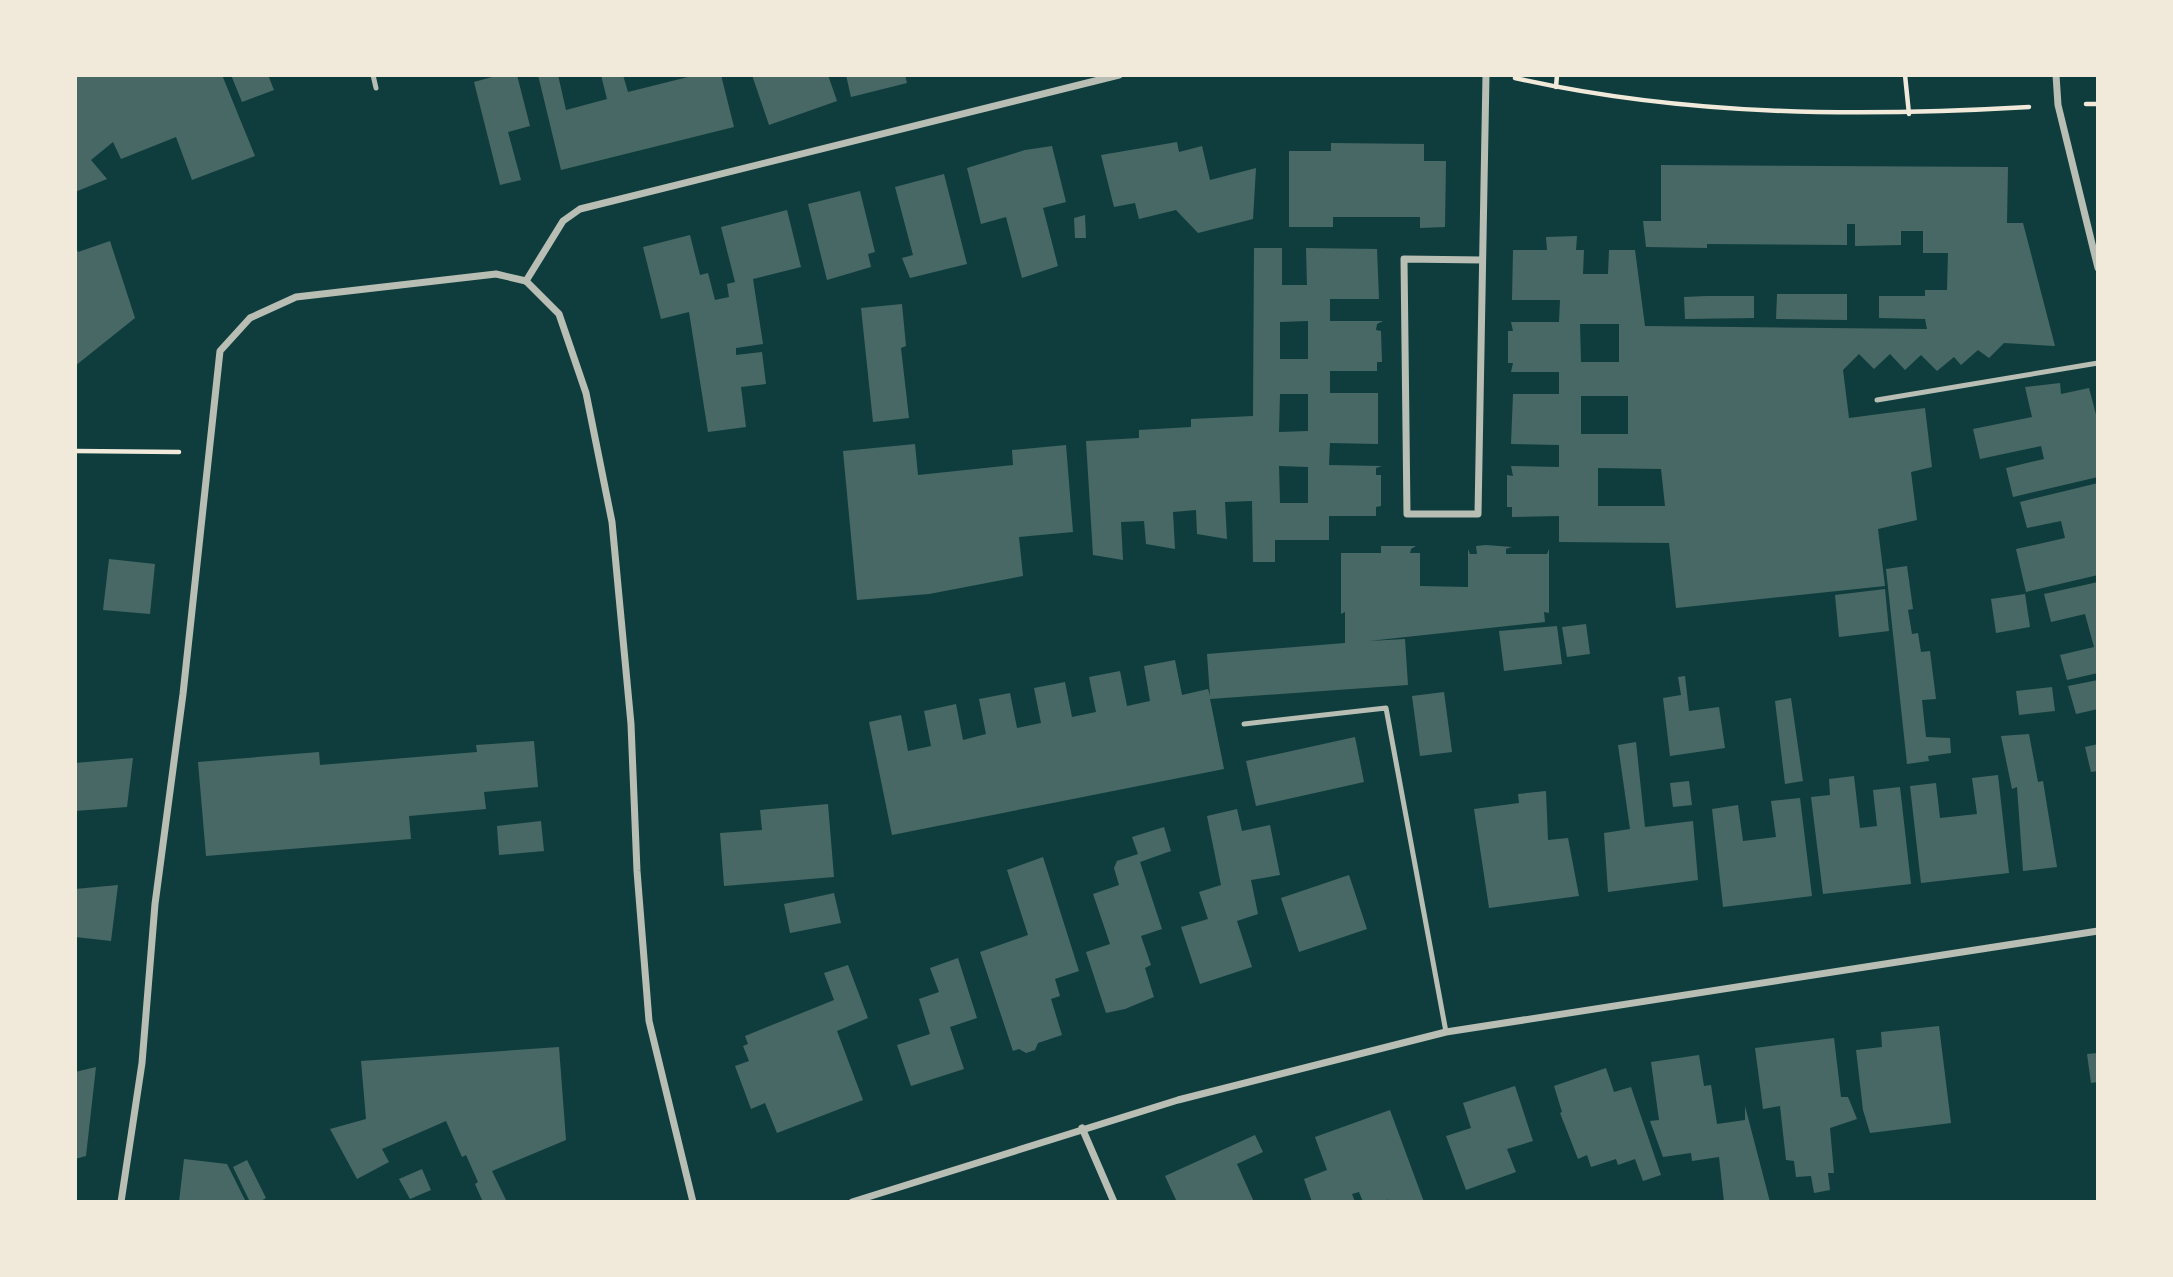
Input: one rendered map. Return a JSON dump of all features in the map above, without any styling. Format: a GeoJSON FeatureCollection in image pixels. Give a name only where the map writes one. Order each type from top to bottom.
{"type":"FeatureCollection","features":[{"type":"Feature","properties":{"kind":"street"},"geometry":{"type":"LineString","coordinates":[[526,281],[563,220],[580,209],[1119,75]]}},
{"type":"Feature","properties":{"kind":"street"},"geometry":{"type":"LineString","coordinates":[[1482,260],[1404,259],[1407,514],[1478,514],[1486,75]]}},
{"type":"Feature","properties":{"kind":"street"},"geometry":{"type":"LineString","coordinates":[[2056,75],[2058,105],[2098,268]]}},
{"type":"Feature","properties":{"kind":"street"},"geometry":{"type":"LineString","coordinates":[[121,1202],[142,1063],[155,904],[183,694],[220,351],[250,318],[296,297],[496,274],[526,281],[559,314],[586,393],[612,522],[631,724],[637,871],[649,1021],[693,1202]]}},
{"type":"Feature","properties":{"kind":"street"},"geometry":{"type":"LineString","coordinates":[[852,1202],[1082,1128],[1249,1080],[1446,1032],[2098,931]]}},
{"type":"Feature","properties":{"kind":"street"},"geometry":{"type":"LineString","coordinates":[[1082,1128],[1114,1202]]}},
{"type":"Feature","properties":{"kind":"lane"},"geometry":{"type":"LineString","coordinates":[[373,75],[376,88]]}},
{"type":"Feature","properties":{"kind":"lane"},"geometry":{"type":"LineString","coordinates":[[1877,400],[2098,363]]}},
{"type":"Feature","properties":{"kind":"lane"},"geometry":{"type":"LineString","coordinates":[[1244,724],[1387,708],[1446,1032]]}},
{"type":"Feature","properties":{"kind":"path"},"geometry":{"type":"LineString","coordinates":[[1504,75],[1556,87],[1692,104],[1833,114],[1909,114],[2098,104]]}},
{"type":"Feature","properties":{"kind":"path"},"geometry":{"type":"LineString","coordinates":[[1556,87],[1557,75]]}},
{"type":"Feature","properties":{"kind":"path"},"geometry":{"type":"LineString","coordinates":[[1905,75],[1909,114]]}},
{"type":"Feature","properties":{"kind":"path"},"geometry":{"type":"LineString","coordinates":[[75,451],[208,452]]}},
{"type":"Feature","properties":{"kind":"building"},"geometry":{"type":"Polygon","coordinates":[[[75,75],[222,75],[255,156],[192,180],[176,137],[121,159],[113,142],[91,160],[107,179],[75,192],[75,75]]]}},
{"type":"Feature","properties":{"kind":"building"},"geometry":{"type":"Polygon","coordinates":[[[231,75],[268,75],[274,90],[242,102],[231,75]]]}},
{"type":"Feature","properties":{"kind":"building"},"geometry":{"type":"Polygon","coordinates":[[[499,75],[517,75],[530,126],[508,132],[521,180],[500,185],[474,82],[499,75]]]}},
{"type":"Feature","properties":{"kind":"building"},"geometry":{"type":"Polygon","coordinates":[[[538,75],[558,75],[566,110],[607,99],[601,75],[623,75],[628,92],[696,75],[721,75],[734,127],[561,170],[538,75]]]}},
{"type":"Feature","properties":{"kind":"building"},"geometry":{"type":"Polygon","coordinates":[[[752,75],[828,75],[837,101],[769,125],[752,75]]]}},
{"type":"Feature","properties":{"kind":"building"},"geometry":{"type":"Polygon","coordinates":[[[846,75],[905,75],[907,83],[851,97],[846,75]]]}},
{"type":"Feature","properties":{"kind":"building"},"geometry":{"type":"Polygon","coordinates":[[[1177,142],[1179,152],[1202,146],[1210,180],[1256,168],[1253,219],[1198,233],[1176,210],[1139,219],[1135,203],[1114,207],[1101,155],[1177,142]]]}},
{"type":"Feature","properties":{"kind":"building"},"geometry":{"type":"Polygon","coordinates":[[[1331,143],[1424,144],[1424,161],[1446,161],[1445,227],[1420,228],[1420,217],[1333,217],[1333,227],[1289,227],[1289,151],[1331,151],[1331,143]]]}},
{"type":"Feature","properties":{"kind":"building"},"geometry":{"type":"Polygon","coordinates":[[[1052,146],[1066,202],[1043,208],[1058,266],[1022,278],[1006,217],[981,224],[967,168],[1025,150],[1052,146]]]}},
{"type":"Feature","properties":{"kind":"building"},"geometry":{"type":"Polygon","coordinates":[[[1661,165],[2008,167],[2007,223],[2023,223],[2055,346],[2004,343],[1989,358],[1978,350],[1961,365],[1954,357],[1937,371],[1921,355],[1905,370],[1890,354],[1874,369],[1859,354],[1843,370],[1849,418],[1925,408],[1932,467],[1911,472],[1917,520],[1878,529],[1885,586],[1676,608],[1669,543],[1559,542],[1559,516],[1512,517],[1512,507],[1507,507],[1507,475],[1513,476],[1511,466],[1559,467],[1559,445],[1511,444],[1513,394],[1559,394],[1559,372],[1511,372],[1513,363],[1508,363],[1508,331],[1513,331],[1511,322],[1559,322],[1560,300],[1512,300],[1513,250],[1547,250],[1546,237],[1577,236],[1576,250],[1584,250],[1583,274],[1608,274],[1609,250],[1635,250],[1645,326],[1927,329],[1925,319],[1879,318],[1879,296],[1925,296],[1925,290],[1947,290],[1948,253],[1923,253],[1923,231],[1901,231],[1901,245],[1855,246],[1855,224],[1847,224],[1847,245],[1707,244],[1707,248],[1646,247],[1643,221],[1661,221],[1661,165]],[[1580,324],[1581,362],[1619,362],[1619,324],[1580,324]],[[1581,396],[1581,434],[1628,434],[1628,396],[1581,396]],[[1598,468],[1598,506],[1665,506],[1661,469],[1598,468]]]}},
{"type":"Feature","properties":{"kind":"building"},"geometry":{"type":"Polygon","coordinates":[[[944,174],[967,264],[910,278],[902,258],[913,255],[895,187],[944,174]]]}},
{"type":"Feature","properties":{"kind":"building"},"geometry":{"type":"Polygon","coordinates":[[[860,191],[875,252],[868,254],[871,267],[827,280],[808,204],[860,191]]]}},
{"type":"Feature","properties":{"kind":"building"},"geometry":{"type":"Polygon","coordinates":[[[787,210],[801,267],[753,279],[763,344],[736,348],[736,355],[762,352],[766,384],[741,387],[746,427],[708,432],[689,312],[661,319],[643,247],[690,235],[700,275],[708,273],[715,300],[729,297],[727,284],[735,282],[721,227],[787,210]]]}},
{"type":"Feature","properties":{"kind":"building"},"geometry":{"type":"Polygon","coordinates":[[[1085,215],[1086,238],[1075,238],[1074,218],[1085,215]]]}},
{"type":"Feature","properties":{"kind":"building"},"geometry":{"type":"Polygon","coordinates":[[[110,241],[135,318],[75,366],[75,245],[78,252],[110,241]]]}},
{"type":"Feature","properties":{"kind":"building"},"geometry":{"type":"Polygon","coordinates":[[[1254,248],[1282,248],[1282,285],[1307,285],[1306,248],[1377,249],[1379,299],[1330,299],[1330,321],[1383,321],[1377,324],[1376,330],[1381,331],[1382,362],[1377,362],[1377,371],[1330,371],[1330,393],[1378,393],[1378,444],[1330,443],[1329,465],[1382,466],[1376,468],[1376,475],[1381,475],[1381,506],[1376,507],[1376,516],[1329,516],[1329,540],[1275,540],[1275,562],[1253,562],[1252,501],[1225,502],[1227,539],[1197,534],[1196,510],[1173,512],[1175,549],[1146,544],[1144,521],[1121,522],[1123,560],[1093,555],[1086,441],[1139,438],[1139,430],[1191,427],[1191,419],[1253,416],[1254,248]],[[1308,321],[1280,322],[1280,359],[1308,359],[1308,321]],[[1280,394],[1279,432],[1308,431],[1308,394],[1280,394]],[[1279,466],[1280,503],[1308,503],[1308,467],[1279,466]]]}},
{"type":"Feature","properties":{"kind":"building"},"geometry":{"type":"Polygon","coordinates":[[[1777,294],[1847,294],[1847,320],[1776,319],[1777,294]]]}},
{"type":"Feature","properties":{"kind":"building"},"geometry":{"type":"Polygon","coordinates":[[[1754,296],[1754,318],[1685,319],[1684,297],[1754,296]]]}},
{"type":"Feature","properties":{"kind":"building"},"geometry":{"type":"Polygon","coordinates":[[[902,304],[906,346],[901,348],[909,418],[873,422],[861,308],[902,304]]]}},
{"type":"Feature","properties":{"kind":"building"},"geometry":{"type":"Polygon","coordinates":[[[2060,383],[2061,394],[2089,388],[2098,422],[2098,477],[2013,497],[2006,468],[2044,459],[2041,446],[1980,459],[1973,429],[2032,417],[2025,387],[2060,383]]]}},
{"type":"Feature","properties":{"kind":"building"},"geometry":{"type":"Polygon","coordinates":[[[915,444],[918,475],[1013,465],[1012,450],[1066,445],[1073,532],[1019,537],[1023,576],[929,594],[857,600],[843,451],[915,444]]]}},
{"type":"Feature","properties":{"kind":"building"},"geometry":{"type":"Polygon","coordinates":[[[2098,483],[2098,575],[2026,592],[2016,549],[2065,538],[2061,521],[2027,528],[2020,502],[2098,483]]]}},
{"type":"Feature","properties":{"kind":"building"},"geometry":{"type":"Polygon","coordinates":[[[1381,546],[1416,546],[1410,553],[1420,553],[1420,586],[1468,587],[1468,549],[1470,554],[1477,554],[1476,546],[1512,547],[1506,549],[1506,554],[1547,554],[1549,549],[1549,613],[1544,612],[1545,622],[1369,641],[1405,639],[1408,685],[1210,699],[1224,769],[892,835],[869,722],[901,715],[908,751],[931,746],[924,711],[956,704],[963,740],[986,734],[979,699],[1010,693],[1017,728],[1041,723],[1034,688],[1065,682],[1072,717],[1096,712],[1089,677],[1120,671],[1127,706],[1150,701],[1144,666],[1175,660],[1182,695],[1208,689],[1210,696],[1207,654],[1345,643],[1345,612],[1341,614],[1341,553],[1381,553],[1381,546]]]}},
{"type":"Feature","properties":{"kind":"building"},"geometry":{"type":"Polygon","coordinates":[[[109,559],[155,564],[150,614],[103,610],[109,559]]]}},
{"type":"Feature","properties":{"kind":"building"},"geometry":{"type":"Polygon","coordinates":[[[1907,566],[1913,609],[1908,610],[1912,634],[1918,633],[1921,652],[1930,651],[1936,699],[1922,700],[1926,737],[1950,738],[1951,753],[1928,756],[1929,761],[1907,764],[1886,569],[1907,566]]]}},
{"type":"Feature","properties":{"kind":"building"},"geometry":{"type":"Polygon","coordinates":[[[2098,582],[2098,673],[2067,680],[2060,655],[2094,647],[2085,614],[2051,622],[2044,594],[2098,582]]]}},
{"type":"Feature","properties":{"kind":"building"},"geometry":{"type":"Polygon","coordinates":[[[1885,589],[1889,631],[1839,637],[1835,595],[1885,589]]]}},
{"type":"Feature","properties":{"kind":"building"},"geometry":{"type":"Polygon","coordinates":[[[2025,594],[2030,627],[1996,633],[1991,599],[2025,594]]]}},
{"type":"Feature","properties":{"kind":"building"},"geometry":{"type":"Polygon","coordinates":[[[1586,624],[1590,654],[1567,657],[1562,627],[1586,624]]]}},
{"type":"Feature","properties":{"kind":"building"},"geometry":{"type":"Polygon","coordinates":[[[1557,626],[1562,664],[1504,671],[1499,631],[1557,626]]]}},
{"type":"Feature","properties":{"kind":"building"},"geometry":{"type":"Polygon","coordinates":[[[1685,676],[1689,711],[1719,707],[1725,748],[1670,756],[1663,698],[1681,695],[1678,677],[1685,676]]]}},
{"type":"Feature","properties":{"kind":"building"},"geometry":{"type":"Polygon","coordinates":[[[2098,680],[2098,709],[2076,714],[2068,686],[2098,680]]]}},
{"type":"Feature","properties":{"kind":"building"},"geometry":{"type":"Polygon","coordinates":[[[2052,687],[2055,711],[2019,715],[2016,691],[2052,687]]]}},
{"type":"Feature","properties":{"kind":"building"},"geometry":{"type":"Polygon","coordinates":[[[1444,692],[1452,752],[1420,756],[1412,696],[1444,692]]]}},
{"type":"Feature","properties":{"kind":"building"},"geometry":{"type":"Polygon","coordinates":[[[1791,698],[1803,781],[1785,784],[1775,701],[1791,698]]]}},
{"type":"Feature","properties":{"kind":"building"},"geometry":{"type":"Polygon","coordinates":[[[2029,734],[2038,782],[2043,781],[2057,867],[2023,871],[2017,787],[2012,789],[2001,736],[2029,734]]]}},
{"type":"Feature","properties":{"kind":"building"},"geometry":{"type":"Polygon","coordinates":[[[1355,737],[1364,782],[1256,806],[1246,761],[1355,737]]]}},
{"type":"Feature","properties":{"kind":"building"},"geometry":{"type":"Polygon","coordinates":[[[534,741],[538,787],[484,792],[486,809],[409,816],[411,839],[206,856],[198,762],[319,752],[320,765],[477,752],[476,745],[534,741]]]}},
{"type":"Feature","properties":{"kind":"building"},"geometry":{"type":"Polygon","coordinates":[[[1636,742],[1645,827],[1693,821],[1698,880],[1608,892],[1604,833],[1630,829],[1618,745],[1636,742]]]}},
{"type":"Feature","properties":{"kind":"building"},"geometry":{"type":"Polygon","coordinates":[[[2098,744],[2098,771],[2091,772],[2085,747],[2098,744]]]}},
{"type":"Feature","properties":{"kind":"building"},"geometry":{"type":"Polygon","coordinates":[[[133,758],[127,807],[75,811],[75,763],[133,758]]]}},
{"type":"Feature","properties":{"kind":"building"},"geometry":{"type":"Polygon","coordinates":[[[1998,775],[2009,873],[1921,883],[1910,786],[1936,783],[1940,818],[1977,814],[1972,778],[1998,775]]]}},
{"type":"Feature","properties":{"kind":"building"},"geometry":{"type":"Polygon","coordinates":[[[1854,776],[1860,828],[1877,826],[1873,790],[1900,787],[1911,884],[1823,894],[1811,797],[1830,795],[1829,779],[1854,776]]]}},
{"type":"Feature","properties":{"kind":"building"},"geometry":{"type":"Polygon","coordinates":[[[1689,781],[1692,805],[1673,807],[1670,783],[1689,781]]]}},
{"type":"Feature","properties":{"kind":"building"},"geometry":{"type":"Polygon","coordinates":[[[1546,791],[1548,840],[1568,838],[1579,896],[1489,908],[1474,809],[1519,803],[1518,794],[1546,791]]]}},
{"type":"Feature","properties":{"kind":"building"},"geometry":{"type":"Polygon","coordinates":[[[1800,798],[1812,896],[1723,907],[1712,809],[1738,805],[1743,841],[1776,837],[1771,801],[1800,798]]]}},
{"type":"Feature","properties":{"kind":"building"},"geometry":{"type":"Polygon","coordinates":[[[828,804],[834,877],[724,886],[720,833],[762,830],[760,810],[828,804]]]}},
{"type":"Feature","properties":{"kind":"building"},"geometry":{"type":"Polygon","coordinates":[[[1237,809],[1242,831],[1270,825],[1280,875],[1251,880],[1258,914],[1237,921],[1252,967],[1200,984],[1181,927],[1208,919],[1199,892],[1221,885],[1207,816],[1237,809]]]}},
{"type":"Feature","properties":{"kind":"building"},"geometry":{"type":"Polygon","coordinates":[[[541,821],[544,851],[499,855],[497,826],[541,821]]]}},
{"type":"Feature","properties":{"kind":"building"},"geometry":{"type":"Polygon","coordinates":[[[1164,827],[1171,851],[1140,862],[1162,929],[1141,936],[1151,965],[1145,968],[1154,997],[1125,1009],[1106,1013],[1086,952],[1110,944],[1093,894],[1119,885],[1114,868],[1117,861],[1138,854],[1132,837],[1164,827]]]}},
{"type":"Feature","properties":{"kind":"building"},"geometry":{"type":"Polygon","coordinates":[[[1043,857],[1079,971],[1055,979],[1060,996],[1051,999],[1062,1035],[1038,1043],[1035,1050],[1026,1053],[1019,1049],[1013,1051],[980,952],[1028,935],[1007,870],[1043,857]]]}},
{"type":"Feature","properties":{"kind":"building"},"geometry":{"type":"Polygon","coordinates":[[[1349,875],[1367,929],[1299,952],[1281,898],[1349,875]]]}},
{"type":"Feature","properties":{"kind":"building"},"geometry":{"type":"Polygon","coordinates":[[[118,885],[111,941],[75,937],[75,889],[118,885]]]}},
{"type":"Feature","properties":{"kind":"building"},"geometry":{"type":"Polygon","coordinates":[[[834,893],[841,923],[790,933],[784,904],[834,893]]]}},
{"type":"Feature","properties":{"kind":"building"},"geometry":{"type":"Polygon","coordinates":[[[958,958],[977,1018],[950,1027],[964,1069],[911,1086],[897,1045],[930,1034],[919,999],[939,992],[930,968],[958,958]]]}},
{"type":"Feature","properties":{"kind":"building"},"geometry":{"type":"Polygon","coordinates":[[[848,965],[868,1018],[837,1031],[863,1100],[777,1133],[765,1103],[751,1109],[735,1066],[749,1061],[743,1046],[748,1044],[745,1036],[834,1000],[824,973],[848,965]]]}},
{"type":"Feature","properties":{"kind":"building"},"geometry":{"type":"Polygon","coordinates":[[[1939,1026],[1951,1123],[1870,1133],[1863,1110],[1856,1050],[1882,1047],[1881,1032],[1939,1026]]]}},
{"type":"Feature","properties":{"kind":"building"},"geometry":{"type":"Polygon","coordinates":[[[1834,1038],[1841,1097],[1848,1097],[1857,1119],[1830,1128],[1834,1173],[1828,1173],[1830,1190],[1814,1193],[1811,1176],[1796,1177],[1794,1161],[1786,1160],[1780,1106],[1763,1109],[1755,1048],[1834,1038]]]}},
{"type":"Feature","properties":{"kind":"building"},"geometry":{"type":"Polygon","coordinates":[[[559,1047],[566,1140],[492,1171],[507,1202],[477,1202],[482,1200],[475,1184],[478,1182],[466,1155],[462,1157],[446,1121],[382,1149],[389,1162],[357,1179],[330,1129],[366,1119],[361,1061],[559,1047]]]}},
{"type":"Feature","properties":{"kind":"building"},"geometry":{"type":"Polygon","coordinates":[[[2098,1053],[2098,1082],[2091,1083],[2087,1054],[2098,1053]]]}},
{"type":"Feature","properties":{"kind":"building"},"geometry":{"type":"Polygon","coordinates":[[[1699,1055],[1704,1086],[1711,1085],[1717,1124],[1745,1120],[1745,1106],[1770,1202],[1724,1202],[1719,1157],[1692,1161],[1691,1153],[1663,1157],[1650,1121],[1659,1120],[1651,1062],[1699,1055]]]}},
{"type":"Feature","properties":{"kind":"building"},"geometry":{"type":"Polygon","coordinates":[[[96,1067],[86,1156],[75,1159],[75,1072],[96,1067]]]}},
{"type":"Feature","properties":{"kind":"building"},"geometry":{"type":"Polygon","coordinates":[[[1606,1068],[1614,1092],[1631,1087],[1661,1175],[1643,1181],[1635,1159],[1618,1165],[1616,1159],[1591,1167],[1587,1155],[1578,1159],[1560,1113],[1562,1112],[1554,1086],[1606,1068]]]}},
{"type":"Feature","properties":{"kind":"building"},"geometry":{"type":"Polygon","coordinates":[[[1515,1086],[1533,1141],[1507,1149],[1516,1172],[1466,1190],[1446,1136],[1471,1128],[1463,1103],[1515,1086]]]}},
{"type":"Feature","properties":{"kind":"building"},"geometry":{"type":"Polygon","coordinates":[[[1390,1110],[1424,1202],[1388,1202],[1387,1199],[1386,1202],[1363,1202],[1359,1192],[1352,1194],[1355,1202],[1312,1202],[1304,1179],[1327,1170],[1315,1137],[1390,1110]]]}},
{"type":"Feature","properties":{"kind":"building"},"geometry":{"type":"Polygon","coordinates":[[[1255,1135],[1263,1152],[1237,1164],[1254,1202],[1177,1202],[1165,1176],[1255,1135]]]}},
{"type":"Feature","properties":{"kind":"building"},"geometry":{"type":"Polygon","coordinates":[[[184,1159],[227,1164],[246,1202],[179,1202],[184,1159]]]}},
{"type":"Feature","properties":{"kind":"building"},"geometry":{"type":"Polygon","coordinates":[[[247,1160],[266,1198],[259,1202],[250,1202],[233,1167],[247,1160]]]}},
{"type":"Feature","properties":{"kind":"building"},"geometry":{"type":"Polygon","coordinates":[[[422,1169],[431,1190],[410,1199],[399,1179],[422,1169]]]}}]}
